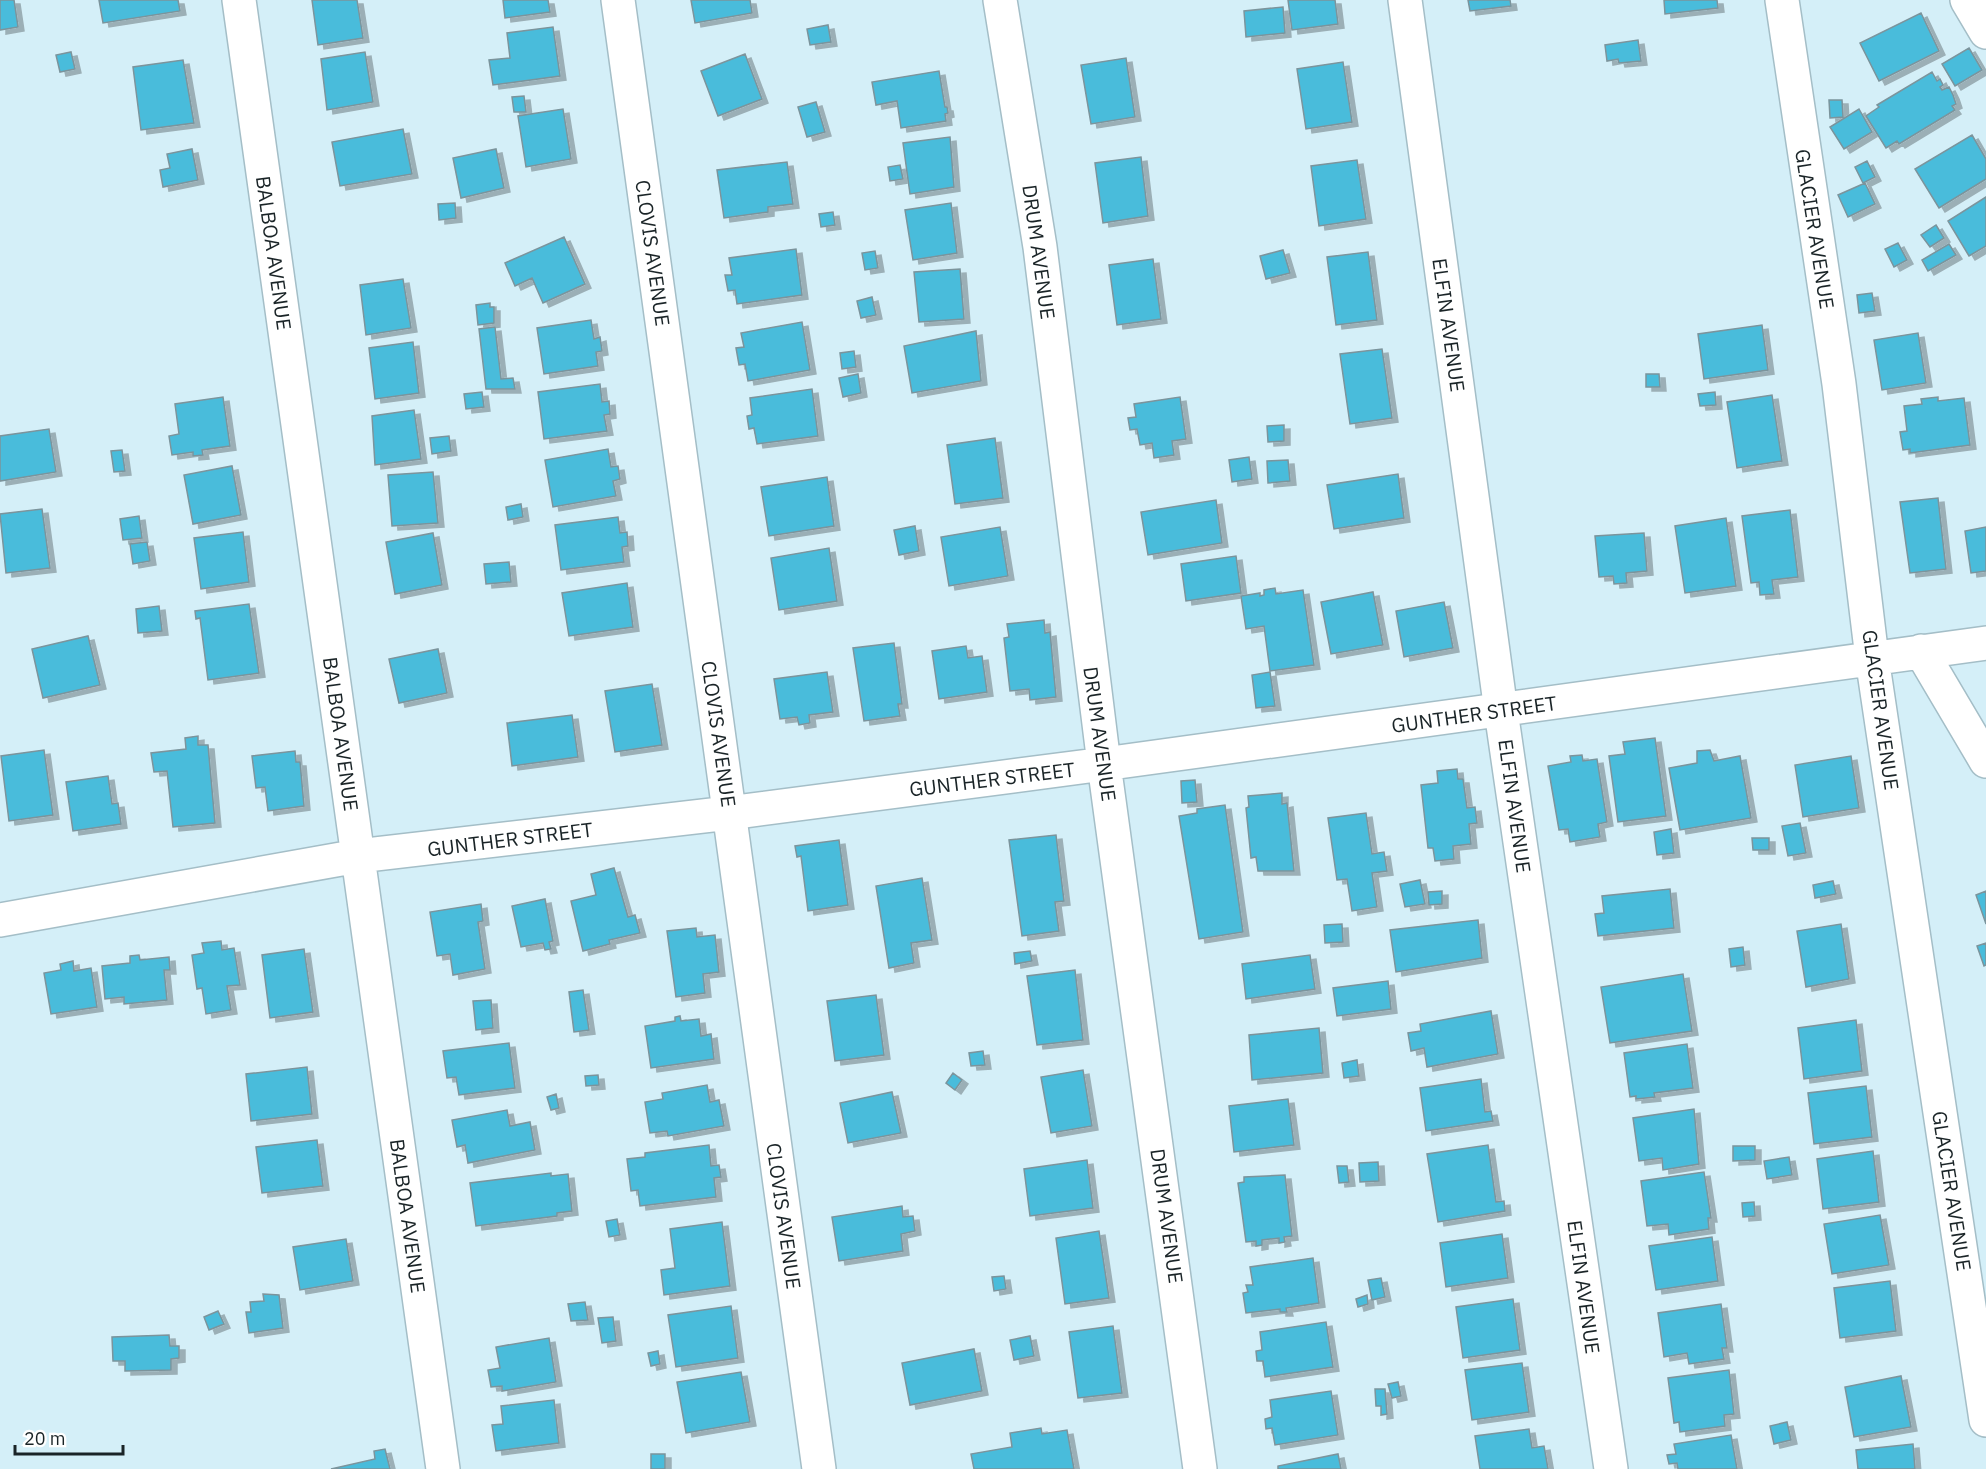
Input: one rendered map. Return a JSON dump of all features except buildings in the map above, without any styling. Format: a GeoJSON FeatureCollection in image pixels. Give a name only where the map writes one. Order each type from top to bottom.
{"type":"FeatureCollection","features":[{"type":"Feature","properties":{"kind":"street","name":"BALBOA AVENUE"},"geometry":{"type":"LineString","coordinates":[[239,0],[443,1469]]}},
{"type":"Feature","properties":{"kind":"street","name":"CLOVIS AVENUE"},"geometry":{"type":"LineString","coordinates":[[618,0],[819,1469]]}},
{"type":"Feature","properties":{"kind":"street","name":"DRUM AVENUE"},"geometry":{"type":"LineString","coordinates":[[1000,0],[1040,247],[1104,764],[1200,1469]]}},
{"type":"Feature","properties":{"kind":"street","name":"ELFIN AVENUE"},"geometry":{"type":"LineString","coordinates":[[1405,0],[1501,711],[1611,1469]]}},
{"type":"Feature","properties":{"kind":"street","name":"GLACIER AVENUE"},"geometry":{"type":"LineString","coordinates":[[1782,0],[1839,384],[1872,658],[1986,1420]]}},
{"type":"Feature","properties":{"kind":"street","name":"GUNTHER STREET"},"geometry":{"type":"LineString","coordinates":[[0,920],[358,856],[729,813],[1104,764],[1986,643]]}},
{"type":"Feature","properties":{"kind":"street"},"geometry":{"type":"LineString","coordinates":[[1921,651],[1986,761]]}}]}
